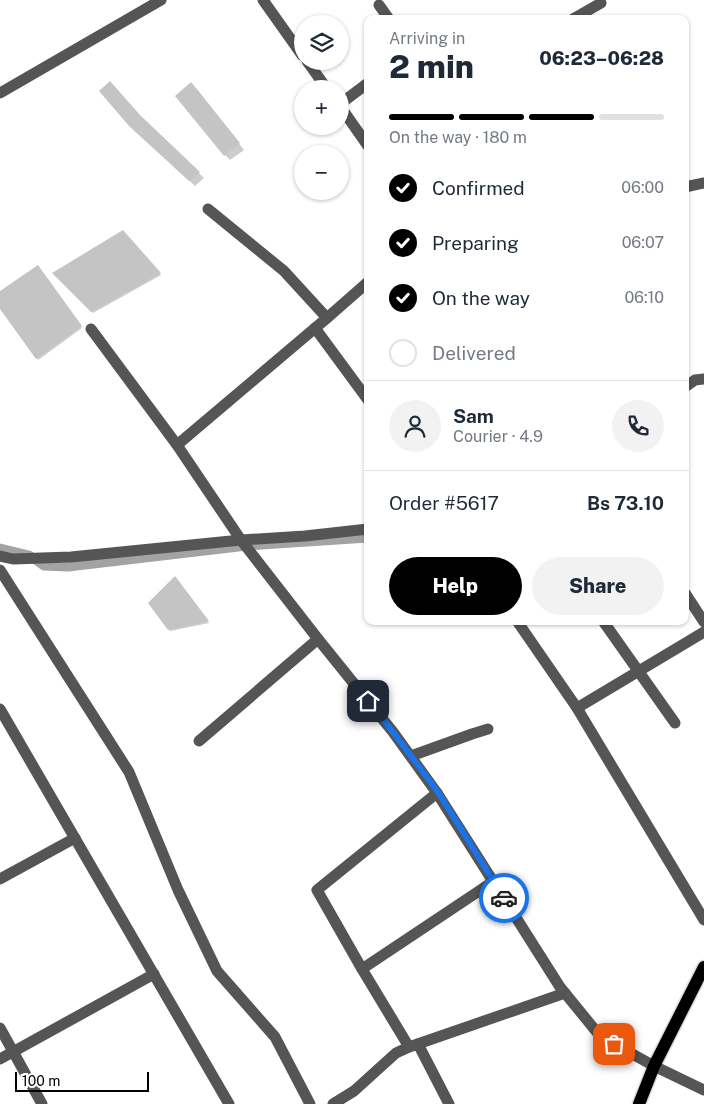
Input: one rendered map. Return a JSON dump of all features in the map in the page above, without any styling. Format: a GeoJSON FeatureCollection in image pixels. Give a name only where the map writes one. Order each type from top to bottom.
{"type":"FeatureCollection","features":[{"type":"Feature","properties":{"kind":"main road"},"geometry":{"type":"LineString","coordinates":[[639,1104],[654,1066],[704,967]]}},
{"type":"Feature","properties":{"kind":"street"},"geometry":{"type":"LineString","coordinates":[[0,93],[161,0]]}},
{"type":"Feature","properties":{"kind":"street"},"geometry":{"type":"LineString","coordinates":[[263,0],[294,43]]}},
{"type":"Feature","properties":{"kind":"street"},"geometry":{"type":"LineString","coordinates":[[580,15],[601,4]]}},
{"type":"Feature","properties":{"kind":"street"},"geometry":{"type":"LineString","coordinates":[[379,5],[387,15]]}},
{"type":"Feature","properties":{"kind":"street"},"geometry":{"type":"LineString","coordinates":[[349,98],[364,86]]}},
{"type":"Feature","properties":{"kind":"street"},"geometry":{"type":"LineString","coordinates":[[349,118],[364,140]]}},
{"type":"Feature","properties":{"kind":"street"},"geometry":{"type":"LineString","coordinates":[[689,186],[704,183]]}},
{"type":"Feature","properties":{"kind":"street"},"geometry":{"type":"LineString","coordinates":[[208,209],[284,271],[327,318]]}},
{"type":"Feature","properties":{"kind":"street"},"geometry":{"type":"LineString","coordinates":[[178,445],[364,286]]}},
{"type":"Feature","properties":{"kind":"street"},"geometry":{"type":"LineString","coordinates":[[315,328],[364,395]]}},
{"type":"Feature","properties":{"kind":"street"},"geometry":{"type":"LineString","coordinates":[[91,329],[178,445],[242,540],[438,792],[565,993],[600,1036],[654,1066],[704,1090]]}},
{"type":"Feature","properties":{"kind":"street"},"geometry":{"type":"LineString","coordinates":[[689,384],[695,380],[704,379]]}},
{"type":"Feature","properties":{"kind":"street"},"geometry":{"type":"LineString","coordinates":[[0,556],[13,559],[71,557],[364,529]]}},
{"type":"Feature","properties":{"kind":"street"},"geometry":{"type":"LineString","coordinates":[[0,570],[129,772],[178,890],[218,971],[275,1037],[310,1104]]}},
{"type":"Feature","properties":{"kind":"street"},"geometry":{"type":"LineString","coordinates":[[689,599],[704,622]]}},
{"type":"Feature","properties":{"kind":"street"},"geometry":{"type":"LineString","coordinates":[[520,625],[577,708],[704,920]]}},
{"type":"Feature","properties":{"kind":"street"},"geometry":{"type":"LineString","coordinates":[[606,625],[675,723]]}},
{"type":"Feature","properties":{"kind":"street"},"geometry":{"type":"LineString","coordinates":[[577,708],[704,632]]}},
{"type":"Feature","properties":{"kind":"street"},"geometry":{"type":"LineString","coordinates":[[199,741],[318,639]]}},
{"type":"Feature","properties":{"kind":"street"},"geometry":{"type":"LineString","coordinates":[[0,710],[229,1104]]}},
{"type":"Feature","properties":{"kind":"street"},"geometry":{"type":"LineString","coordinates":[[411,756],[488,730]]}},
{"type":"Feature","properties":{"kind":"street"},"geometry":{"type":"LineString","coordinates":[[438,792],[317,890],[362,969],[449,1104]]}},
{"type":"Feature","properties":{"kind":"street"},"geometry":{"type":"LineString","coordinates":[[0,879],[74,838]]}},
{"type":"Feature","properties":{"kind":"street"},"geometry":{"type":"LineString","coordinates":[[362,969],[494,881]]}},
{"type":"Feature","properties":{"kind":"street"},"geometry":{"type":"LineString","coordinates":[[0,1059],[154,974]]}},
{"type":"Feature","properties":{"kind":"street"},"geometry":{"type":"LineString","coordinates":[[333,1104],[354,1091],[396,1053],[565,993]]}},
{"type":"Feature","properties":{"kind":"street"},"geometry":{"type":"LineString","coordinates":[[0,1028],[42,1104]]}},
{"type":"Feature","properties":{"kind":"building"},"geometry":{"type":"Polygon","coordinates":[[[110,81],[140,115],[200,172],[189,181],[129,126],[99,91],[110,81]]]}},
{"type":"Feature","properties":{"kind":"building"},"geometry":{"type":"Polygon","coordinates":[[[191,82],[240,143],[224,156],[175,96],[191,82]]]}},
{"type":"Feature","properties":{"kind":"building"},"geometry":{"type":"Polygon","coordinates":[[[123,230],[161,273],[91,312],[52,273],[123,230]]]}},
{"type":"Feature","properties":{"kind":"building"},"geometry":{"type":"Polygon","coordinates":[[[38,265],[82,326],[36,359],[0,309],[0,291],[38,265]]]}},
{"type":"Feature","properties":{"kind":"building"},"geometry":{"type":"Polygon","coordinates":[[[175,576],[209,621],[168,630],[148,603],[175,576]]]}},
{"type":"Feature","properties":{"kind":"waterway"},"geometry":{"type":"LineString","coordinates":[[0,548],[29,555],[44,566],[68,567],[247,546],[364,538]]}},
{"type":"Feature","properties":{"kind":"way so far"},"geometry":{"type":"LineString","coordinates":[[504,898],[560,987],[600,1036],[614,1044]]}},
{"type":"Feature","properties":{"kind":"route"},"geometry":{"type":"LineString","coordinates":[[368,701],[438,792],[504,898]]}}]}
